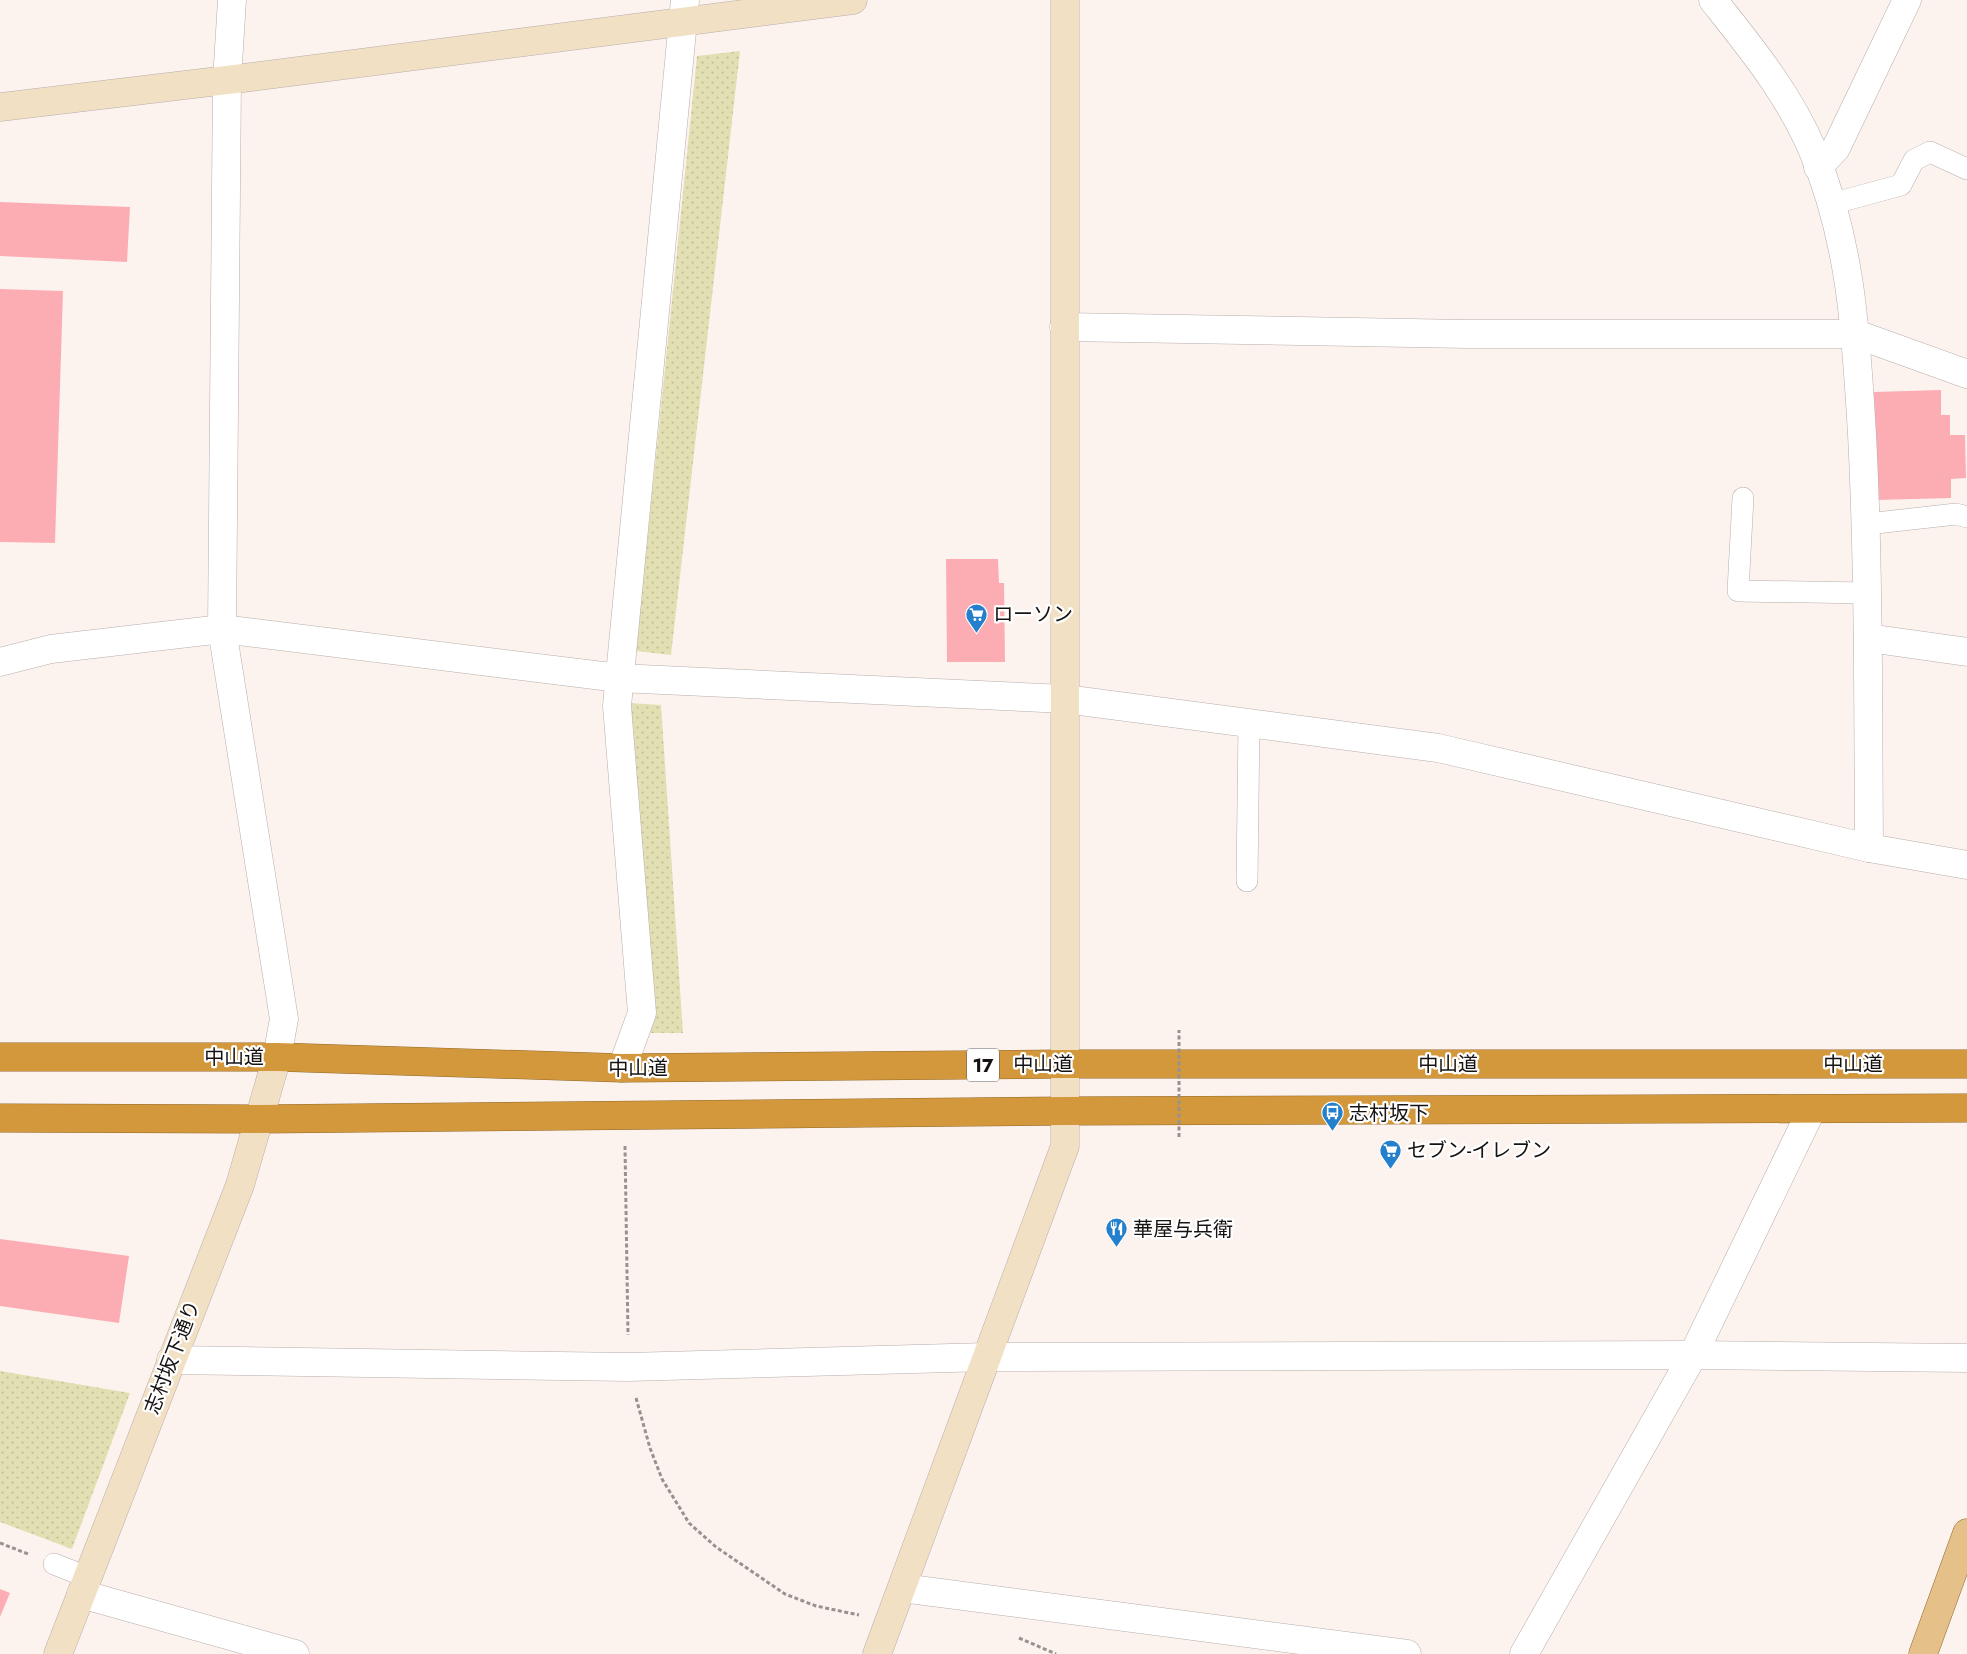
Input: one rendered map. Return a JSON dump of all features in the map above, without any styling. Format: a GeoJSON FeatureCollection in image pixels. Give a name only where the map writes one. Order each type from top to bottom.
{"type":"FeatureCollection","features":[{"type":"Feature","properties":{"kind":"highway","name":"中山道"},"geometry":{"type":"LineString","coordinates":[[0,1057],[277,1057],[622,1068],[1064,1064],[1967,1064]]}},
{"type":"Feature","properties":{"kind":"highway"},"geometry":{"type":"LineString","coordinates":[[0,1118],[259,1119],[1065,1111],[1967,1108]]}},
{"type":"Feature","properties":{"kind":"main road"},"geometry":{"type":"LineString","coordinates":[[1922,1654],[1967,1533]]}},
{"type":"Feature","properties":{"kind":"street"},"geometry":{"type":"LineString","coordinates":[[232,0],[227,80],[222,630],[284,1019],[277,1057]]}},
{"type":"Feature","properties":{"kind":"street"},"geometry":{"type":"LineString","coordinates":[[0,107],[227,80],[684,11],[853,0]]}},
{"type":"Feature","properties":{"kind":"street"},"geometry":{"type":"LineString","coordinates":[[877,1654],[1064,1146],[1065,0]]}},
{"type":"Feature","properties":{"kind":"street"},"geometry":{"type":"LineString","coordinates":[[1713,0],[1758,56],[1782,91],[1813,151],[1844,249],[1856,334],[1867,524],[1869,848]]}},
{"type":"Feature","properties":{"kind":"street"},"geometry":{"type":"LineString","coordinates":[[1818,167],[1836,148],[1906,0]]}},
{"type":"Feature","properties":{"kind":"street"},"geometry":{"type":"LineString","coordinates":[[622,1068],[642,1013],[617,706],[684,11]]}},
{"type":"Feature","properties":{"kind":"street"},"geometry":{"type":"LineString","coordinates":[[1064,327],[1467,334],[1856,334],[1967,374]]}},
{"type":"Feature","properties":{"kind":"street"},"geometry":{"type":"LineString","coordinates":[[0,662],[51,649],[222,630],[619,678],[1065,699],[1438,748],[1869,848],[1967,865]]}},
{"type":"Feature","properties":{"kind":"street"},"geometry":{"type":"LineString","coordinates":[[1868,638],[1967,652]]}},
{"type":"Feature","properties":{"kind":"street","name":"志村坂下通り"},"geometry":{"type":"LineString","coordinates":[[58,1654],[240,1185],[277,1057]]}},
{"type":"Feature","properties":{"kind":"street"},"geometry":{"type":"LineString","coordinates":[[1524,1654],[1693,1354],[1812,1109]]}},
{"type":"Feature","properties":{"kind":"street"},"geometry":{"type":"LineString","coordinates":[[171,1360],[628,1367],[987,1357],[1693,1354],[1967,1358]]}},
{"type":"Feature","properties":{"kind":"street"},"geometry":{"type":"LineString","coordinates":[[84,1585],[295,1654]]}},
{"type":"Feature","properties":{"kind":"street"},"geometry":{"type":"LineString","coordinates":[[902,1588],[1407,1654]]}},
{"type":"Feature","properties":{"kind":"lane"},"geometry":{"type":"LineString","coordinates":[[1831,204],[1902,185],[1914,160],[1930,152],[1967,169]]}},
{"type":"Feature","properties":{"kind":"lane"},"geometry":{"type":"LineString","coordinates":[[1743,498],[1738,591],[1868,593]]}},
{"type":"Feature","properties":{"kind":"lane"},"geometry":{"type":"LineString","coordinates":[[1867,524],[1956,514],[1967,517]]}},
{"type":"Feature","properties":{"kind":"lane"},"geometry":{"type":"LineString","coordinates":[[1247,881],[1249,723]]}},
{"type":"Feature","properties":{"kind":"lane"},"geometry":{"type":"LineString","coordinates":[[54,1564],[84,1585]]}},
{"type":"Feature","properties":{"kind":"path"},"geometry":{"type":"LineString","coordinates":[[1179,1137],[1180,1030]]}},
{"type":"Feature","properties":{"kind":"path"},"geometry":{"type":"LineString","coordinates":[[625,1141],[628,1367],[650,1448],[662,1479],[689,1523],[716,1547],[785,1594],[816,1606],[843,1613],[890,1618]]}},
{"type":"Feature","properties":{"kind":"shaded area"},"geometry":{"type":"Polygon","coordinates":[[[740,51],[671,655],[636,651],[697,56],[740,51]]]}},
{"type":"Feature","properties":{"kind":"shaded area"},"geometry":{"type":"Polygon","coordinates":[[[629,703],[661,705],[683,1033],[651,1033],[629,703]]]}},
{"type":"Feature","properties":{"kind":"shaded area"},"geometry":{"type":"Polygon","coordinates":[[[0,1371],[130,1393],[72,1549],[0,1522],[0,1371]]]}},
{"type":"Feature","properties":{"kind":"building"},"geometry":{"type":"Polygon","coordinates":[[[0,202],[130,207],[127,262],[0,256],[0,202]]]}},
{"type":"Feature","properties":{"kind":"building"},"geometry":{"type":"Polygon","coordinates":[[[0,289],[63,291],[55,543],[0,542],[0,289]]]}},
{"type":"Feature","properties":{"kind":"building"},"geometry":{"type":"Polygon","coordinates":[[[1941,390],[1941,415],[1950,415],[1950,435],[1965,435],[1966,478],[1951,479],[1951,498],[1876,500],[1874,392],[1941,390]]]}},
{"type":"Feature","properties":{"kind":"building"},"geometry":{"type":"Polygon","coordinates":[[[946,559],[998,559],[999,583],[1004,583],[1005,662],[947,662],[946,559]]]}},
{"type":"Feature","properties":{"kind":"building"},"geometry":{"type":"Polygon","coordinates":[[[0,1239],[129,1256],[119,1323],[0,1306],[0,1239]]]}},
{"type":"Feature","properties":{"kind":"building"},"geometry":{"type":"Polygon","coordinates":[[[0,1589],[10,1593],[0,1617],[0,1589]]]}},
{"type":"Feature","properties":{"kind":"place","name":"ローソン"},"geometry":{"type":"Point","coordinates":[977,633]}},
{"type":"Feature","properties":{"kind":"place","name":"志村坂下"},"geometry":{"type":"Point","coordinates":[1333,1132]}},
{"type":"Feature","properties":{"kind":"place","name":"セブン-イレブン"},"geometry":{"type":"Point","coordinates":[1391,1169]}},
{"type":"Feature","properties":{"kind":"place","name":"華屋与兵衛"},"geometry":{"type":"Point","coordinates":[1117,1248]}}]}
